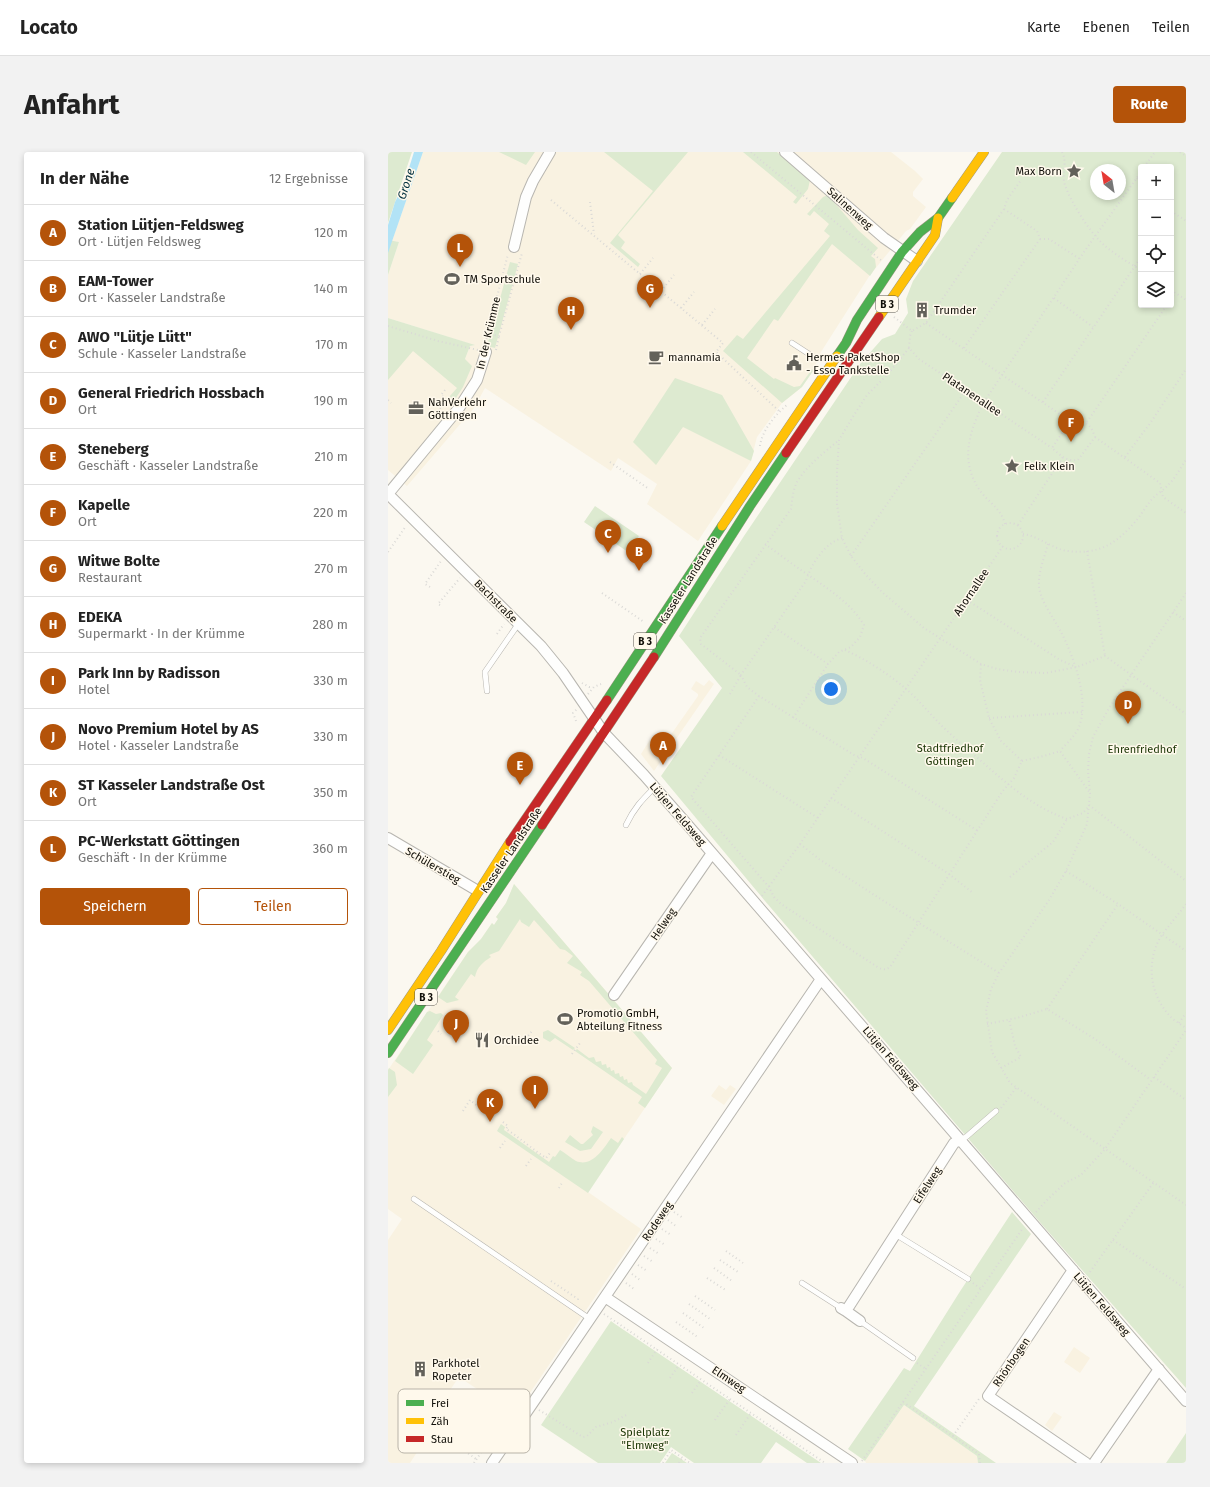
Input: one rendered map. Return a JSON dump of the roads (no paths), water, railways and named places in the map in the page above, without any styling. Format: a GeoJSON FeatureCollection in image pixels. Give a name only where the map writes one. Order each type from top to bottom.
{"type":"FeatureCollection","features":[{"type":"Feature","properties":{"kind":"main road","name":"Kasseler Landstraße"},"geometry":{"type":"LineString","coordinates":[[390,1025],[526,816],[846,343],[857,320],[891,268],[898,249],[938,218],[984,152]]}},
{"type":"Feature","properties":{"kind":"main road","name":"Kasseler Landstraße"},"geometry":{"type":"LineString","coordinates":[[388,1053],[604,733],[750,506],[934,234],[938,218]]}},
{"type":"Feature","properties":{"kind":"street"},"geometry":{"type":"LineString","coordinates":[[518,248],[526,197],[533,181],[550,152]]}},
{"type":"Feature","properties":{"kind":"street","name":"Salinenweg"},"geometry":{"type":"LineString","coordinates":[[785,152],[898,249],[916,261]]}},
{"type":"Feature","properties":{"kind":"street","name":"In der Krümme"},"geometry":{"type":"LineString","coordinates":[[388,494],[459,408],[477,380],[486,352]]}},
{"type":"Feature","properties":{"kind":"street","name":"Bachstraße"},"geometry":{"type":"LineString","coordinates":[[388,494],[413,517],[541,646],[564,673],[593,718]]}},
{"type":"Feature","properties":{"kind":"street","name":"Lütjen Feldsweg"},"geometry":{"type":"LineString","coordinates":[[593,718],[604,733],[655,787],[821,978],[1186,1401]]}},
{"type":"Feature","properties":{"kind":"street","name":"Schülerstieg"},"geometry":{"type":"LineString","coordinates":[[388,838],[478,891]]}},
{"type":"Feature","properties":{"kind":"street","name":"Helweg"},"geometry":{"type":"LineString","coordinates":[[614,996],[712,853]]}},
{"type":"Feature","properties":{"kind":"street","name":"Rodeweg"},"geometry":{"type":"LineString","coordinates":[[530,1407],[821,978]]}},
{"type":"Feature","properties":{"kind":"street","name":"Eifelweg"},"geometry":{"type":"LineString","coordinates":[[843,1310],[895,1234],[954,1143],[961,1140]]}},
{"type":"Feature","properties":{"kind":"street","name":"Rhönbogen"},"geometry":{"type":"LineString","coordinates":[[1073,1270],[988,1396],[1086,1463]]}},
{"type":"Feature","properties":{"kind":"street","name":"Elmweg"},"geometry":{"type":"LineString","coordinates":[[605,1297],[852,1463]]}},
{"type":"Feature","properties":{"kind":"street"},"geometry":{"type":"LineString","coordinates":[[843,1310],[860,1321]]}},
{"type":"Feature","properties":{"kind":"street"},"geometry":{"type":"LineString","coordinates":[[1094,1463],[1158,1369]]}},
{"type":"Feature","properties":{"kind":"street","name":"Rodeweg"},"geometry":{"type":"LineString","coordinates":[[492,1463],[499,1453]]}},
{"type":"Feature","properties":{"kind":"lane"},"geometry":{"type":"LineString","coordinates":[[792,343],[809,354]]}},
{"type":"Feature","properties":{"kind":"lane"},"geometry":{"type":"LineString","coordinates":[[487,691],[485,672],[519,623]]}},
{"type":"Feature","properties":{"kind":"lane"},"geometry":{"type":"LineString","coordinates":[[626,825],[638,804],[655,787]]}},
{"type":"Feature","properties":{"kind":"lane"},"geometry":{"type":"LineString","coordinates":[[961,1140],[996,1111]]}},
{"type":"Feature","properties":{"kind":"lane"},"geometry":{"type":"LineString","coordinates":[[414,1199],[590,1319]]}},
{"type":"Feature","properties":{"kind":"lane"},"geometry":{"type":"LineString","coordinates":[[895,1234],[968,1279]]}},
{"type":"Feature","properties":{"kind":"lane"},"geometry":{"type":"LineString","coordinates":[[802,1283],[843,1310]]}},
{"type":"Feature","properties":{"kind":"lane"},"geometry":{"type":"LineString","coordinates":[[860,1321],[912,1358]]}},
{"type":"Feature","properties":{"kind":"water","name":"Grone"},"geometry":{"type":"Polygon","coordinates":[[[414,152],[423,152],[388,253],[388,225],[395,202],[404,184],[414,152]]]}},
{"type":"Feature","properties":{"kind":"place","name":"Max Born"},"geometry":{"type":"Point","coordinates":[1074,171]}},
{"type":"Feature","properties":{"kind":"place","name":"PC-Werkstatt Göttingen"},"geometry":{"type":"Point","coordinates":[460,267]}},
{"type":"Feature","properties":{"kind":"place","name":"TM Sportschule"},"geometry":{"type":"Point","coordinates":[452,279]}},
{"type":"Feature","properties":{"kind":"place","name":"Witwe Bolte"},"geometry":{"type":"Point","coordinates":[650,308]}},
{"type":"Feature","properties":{"kind":"place","name":"Trumder"},"geometry":{"type":"Point","coordinates":[922,310]}},
{"type":"Feature","properties":{"kind":"place","name":"EDEKA"},"geometry":{"type":"Point","coordinates":[571,330]}},
{"type":"Feature","properties":{"kind":"place","name":"mannamia"},"geometry":{"type":"Point","coordinates":[656,357]}},
{"type":"Feature","properties":{"kind":"place","name":"Hermes PaketShop - Esso Tankstelle"},"geometry":{"type":"Point","coordinates":[794,363]}},
{"type":"Feature","properties":{"kind":"place","name":"NahVerkehr Göttingen"},"geometry":{"type":"Point","coordinates":[416,408]}},
{"type":"Feature","properties":{"kind":"place","name":"Kapelle"},"geometry":{"type":"Point","coordinates":[1071,442]}},
{"type":"Feature","properties":{"kind":"place","name":"Felix Klein"},"geometry":{"type":"Point","coordinates":[1012,466]}},
{"type":"Feature","properties":{"kind":"place","name":"AWO \"Lütje Lütt\""},"geometry":{"type":"Point","coordinates":[608,553]}},
{"type":"Feature","properties":{"kind":"place","name":"EAM-Tower"},"geometry":{"type":"Point","coordinates":[639,571]}},
{"type":"Feature","properties":{"kind":"place","name":"General Friedrich Hossbach"},"geometry":{"type":"Point","coordinates":[1128,724]}},
{"type":"Feature","properties":{"kind":"place","name":"Station Lütjen-Feldsweg"},"geometry":{"type":"Point","coordinates":[663,765]}},
{"type":"Feature","properties":{"kind":"place","name":"Steneberg"},"geometry":{"type":"Point","coordinates":[520,785]}},
{"type":"Feature","properties":{"kind":"place","name":"Promotio GmbH, Abteilung Fitness"},"geometry":{"type":"Point","coordinates":[565,1019]}},
{"type":"Feature","properties":{"kind":"place","name":"Orchidee"},"geometry":{"type":"Point","coordinates":[482,1040]}},
{"type":"Feature","properties":{"kind":"place","name":"Novo Premium Hotel by AS"},"geometry":{"type":"Point","coordinates":[456,1043]}},
{"type":"Feature","properties":{"kind":"place","name":"Park Inn by Radisson"},"geometry":{"type":"Point","coordinates":[535,1109]}},
{"type":"Feature","properties":{"kind":"place","name":"ST Kasseler Landstraße Ost"},"geometry":{"type":"Point","coordinates":[490,1122]}},
{"type":"Feature","properties":{"kind":"place","name":"Parkhotel Ropeter"},"geometry":{"type":"Point","coordinates":[420,1369]}},
{"type":"Feature","properties":{"kind":"park label","name":"Ehrenfriedhof"},"geometry":{"type":"Point","coordinates":[1142,749]}},
{"type":"Feature","properties":{"kind":"park label","name":"Stadtfriedhof Göttingen"},"geometry":{"type":"Point","coordinates":[950,754]}},
{"type":"Feature","properties":{"kind":"park label","name":"Spielplatz \"Elmweg\""},"geometry":{"type":"Point","coordinates":[645,1438]}}]}
